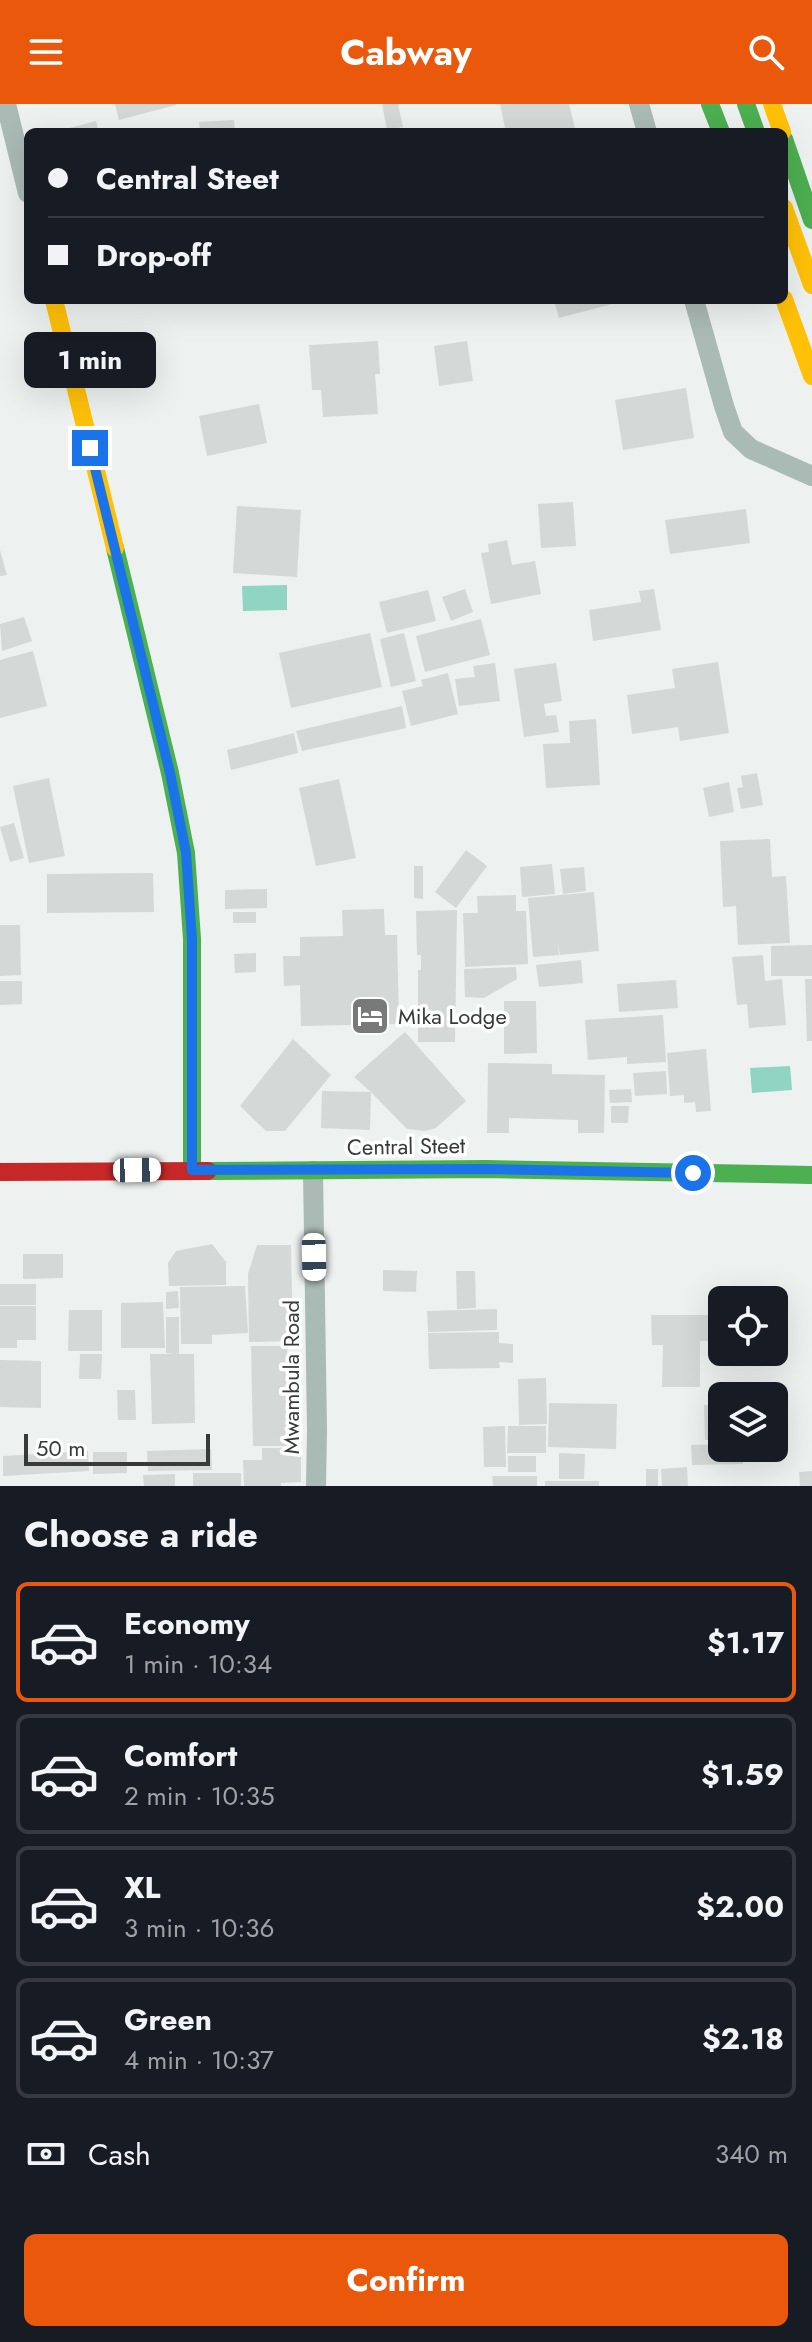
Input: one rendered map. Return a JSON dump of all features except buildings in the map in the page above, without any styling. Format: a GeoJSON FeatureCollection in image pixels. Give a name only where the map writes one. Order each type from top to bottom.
{"type":"FeatureCollection","features":[{"type":"Feature","properties":{"kind":"street"},"geometry":{"type":"LineString","coordinates":[[6,104],[24,177]]}},
{"type":"Feature","properties":{"kind":"street"},"geometry":{"type":"LineString","coordinates":[[639,104],[646,128]]}},
{"type":"Feature","properties":{"kind":"street"},"geometry":{"type":"LineString","coordinates":[[710,104],[719,128]]}},
{"type":"Feature","properties":{"kind":"street"},"geometry":{"type":"LineString","coordinates":[[746,104],[755,128]]}},
{"type":"Feature","properties":{"kind":"street"},"geometry":{"type":"LineString","coordinates":[[772,104],[781,128]]}},
{"type":"Feature","properties":{"kind":"street"},"geometry":{"type":"LineString","coordinates":[[788,151],[812,220]]}},
{"type":"Feature","properties":{"kind":"street"},"geometry":{"type":"LineString","coordinates":[[788,219],[812,285]]}},
{"type":"Feature","properties":{"kind":"street"},"geometry":{"type":"LineString","coordinates":[[55,304],[170,773],[186,853],[192,939],[192,1170]]}},
{"type":"Feature","properties":{"kind":"street"},"geometry":{"type":"LineString","coordinates":[[695,304],[733,432],[751,449],[812,476]]}},
{"type":"Feature","properties":{"kind":"street"},"geometry":{"type":"LineString","coordinates":[[786,304],[812,376]]}},
{"type":"Feature","properties":{"kind":"street","name":"Central Steet"},"geometry":{"type":"LineString","coordinates":[[0,1172],[486,1169],[812,1175]]}},
{"type":"Feature","properties":{"kind":"street","name":"Mwambula Road"},"geometry":{"type":"LineString","coordinates":[[313,1171],[316,1486]]}},
{"type":"Feature","properties":{"kind":"shaded area"},"geometry":{"type":"Polygon","coordinates":[[[287,585],[287,610],[243,611],[242,586],[287,585]]]}},
{"type":"Feature","properties":{"kind":"shaded area"},"geometry":{"type":"Polygon","coordinates":[[[790,1066],[792,1090],[752,1093],[750,1068],[790,1066]]]}},
{"type":"Feature","properties":{"kind":"traffic: fast"},"geometry":{"type":"LineString","coordinates":[[710,104],[719,128]]}},
{"type":"Feature","properties":{"kind":"traffic: fast"},"geometry":{"type":"LineString","coordinates":[[746,104],[755,128]]}},
{"type":"Feature","properties":{"kind":"traffic: fast"},"geometry":{"type":"LineString","coordinates":[[788,151],[812,220]]}},
{"type":"Feature","properties":{"kind":"traffic: fast"},"geometry":{"type":"LineString","coordinates":[[115,548],[170,773],[186,853],[192,939],[192,1170]]}},
{"type":"Feature","properties":{"kind":"traffic: fast"},"geometry":{"type":"LineString","coordinates":[[208,1171],[486,1169],[812,1175]]}},
{"type":"Feature","properties":{"kind":"traffic: slow"},"geometry":{"type":"LineString","coordinates":[[772,104],[781,128]]}},
{"type":"Feature","properties":{"kind":"traffic: slow"},"geometry":{"type":"LineString","coordinates":[[788,219],[812,285]]}},
{"type":"Feature","properties":{"kind":"traffic: slow"},"geometry":{"type":"LineString","coordinates":[[55,304],[115,548]]}},
{"type":"Feature","properties":{"kind":"traffic: slow"},"geometry":{"type":"LineString","coordinates":[[786,304],[812,376]]}},
{"type":"Feature","properties":{"kind":"traffic: jam"},"geometry":{"type":"LineString","coordinates":[[0,1172],[208,1171]]}},
{"type":"Feature","properties":{"kind":"place","name":"Mika Lodge"},"geometry":{"type":"Point","coordinates":[370,1016]}},
{"type":"Feature","properties":{"kind":"route"},"geometry":{"type":"LineString","coordinates":[[90,448],[170,773],[186,853],[192,939],[192,1170],[486,1169],[693,1173]]}}]}
